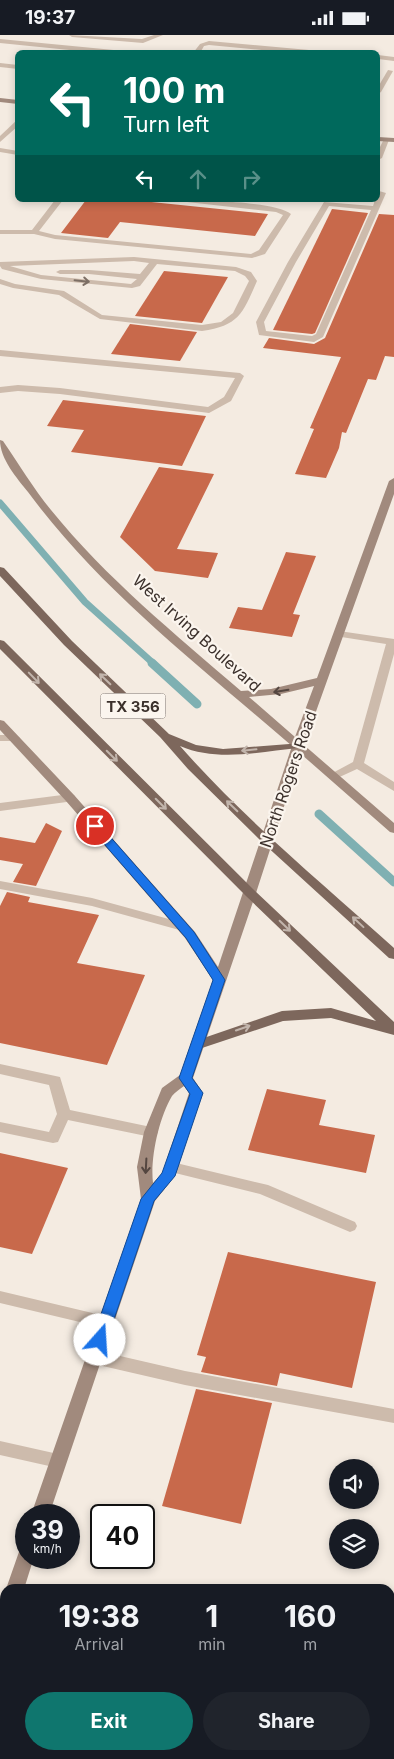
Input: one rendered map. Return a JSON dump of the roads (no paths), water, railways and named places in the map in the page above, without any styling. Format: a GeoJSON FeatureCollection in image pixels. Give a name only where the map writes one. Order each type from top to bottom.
{"type":"FeatureCollection","features":[{"type":"Feature","properties":{"kind":"main road","name":"TX 356"},"geometry":{"type":"LineString","coordinates":[[0,570],[68,643],[164,735],[192,767],[267,839],[394,955]]}},
{"type":"Feature","properties":{"kind":"main road","name":"TX 356"},"geometry":{"type":"LineString","coordinates":[[0,643],[250,893],[394,1030]]}},
{"type":"Feature","properties":{"kind":"main road"},"geometry":{"type":"LineString","coordinates":[[164,735],[194,748],[223,752],[298,745]]}},
{"type":"Feature","properties":{"kind":"main road"},"geometry":{"type":"LineString","coordinates":[[197,1045],[282,1015],[332,1013],[394,1030]]}},
{"type":"Feature","properties":{"kind":"street"},"geometry":{"type":"LineString","coordinates":[[0,100],[15,102]]}},
{"type":"Feature","properties":{"kind":"street","name":"West Irving Boulevard"},"geometry":{"type":"LineString","coordinates":[[0,443],[33,496],[91,561],[182,646],[394,829]]}},
{"type":"Feature","properties":{"kind":"street","name":"North Rogers Road"},"geometry":{"type":"LineString","coordinates":[[186,1078],[250,893],[298,745],[394,481]]}},
{"type":"Feature","properties":{"kind":"street"},"geometry":{"type":"LineString","coordinates":[[239,694],[255,695],[287,690],[322,680]]}},
{"type":"Feature","properties":{"kind":"street"},"geometry":{"type":"LineString","coordinates":[[0,723],[70,797],[183,927],[220,980]]}},
{"type":"Feature","properties":{"kind":"street"},"geometry":{"type":"LineString","coordinates":[[44,1504],[148,1199],[168,1176],[172,1167],[196,1093],[186,1078],[167,1092],[151,1132],[144,1167],[148,1199]]}},
{"type":"Feature","properties":{"kind":"street"},"geometry":{"type":"LineString","coordinates":[[16,1584],[21,1569]]}},
{"type":"Feature","properties":{"kind":"lane"},"geometry":{"type":"LineString","coordinates":[[72,35],[144,41],[160,35]]}},
{"type":"Feature","properties":{"kind":"lane"},"geometry":{"type":"LineString","coordinates":[[0,41],[93,50]]}},
{"type":"Feature","properties":{"kind":"lane"},"geometry":{"type":"LineString","coordinates":[[198,50],[202,45],[209,43],[287,50]]}},
{"type":"Feature","properties":{"kind":"lane"},"geometry":{"type":"LineString","coordinates":[[380,57],[394,59]]}},
{"type":"Feature","properties":{"kind":"lane"},"geometry":{"type":"LineString","coordinates":[[0,65],[15,67]]}},
{"type":"Feature","properties":{"kind":"lane"},"geometry":{"type":"LineString","coordinates":[[380,88],[389,71]]}},
{"type":"Feature","properties":{"kind":"lane"},"geometry":{"type":"LineString","coordinates":[[0,139],[15,124]]}},
{"type":"Feature","properties":{"kind":"lane"},"geometry":{"type":"LineString","coordinates":[[380,155],[390,140]]}},
{"type":"Feature","properties":{"kind":"lane"},"geometry":{"type":"LineString","coordinates":[[0,150],[15,152]]}},
{"type":"Feature","properties":{"kind":"lane"},"geometry":{"type":"LineString","coordinates":[[34,232],[57,202]]}},
{"type":"Feature","properties":{"kind":"lane"},"geometry":{"type":"LineString","coordinates":[[0,233],[34,232],[55,237],[252,256],[262,252],[287,214],[278,210],[205,202]]}},
{"type":"Feature","properties":{"kind":"lane"},"geometry":{"type":"LineString","coordinates":[[376,208],[327,205],[292,262],[260,322],[262,333],[314,339],[320,335],[379,202]]}},
{"type":"Feature","properties":{"kind":"lane"},"geometry":{"type":"LineString","coordinates":[[0,265],[134,259],[236,269],[248,274],[253,281],[240,311],[232,321],[218,327],[202,328],[100,317],[61,293],[12,286],[0,281]]}},
{"type":"Feature","properties":{"kind":"lane"},"geometry":{"type":"LineString","coordinates":[[0,265],[41,277],[126,286],[137,284],[155,261]]}},
{"type":"Feature","properties":{"kind":"lane"},"geometry":{"type":"LineString","coordinates":[[0,353],[240,377],[228,399],[209,410],[60,391],[18,388],[0,390]]}},
{"type":"Feature","properties":{"kind":"lane"},"geometry":{"type":"LineString","coordinates":[[333,776],[358,764],[393,642],[339,634]]}},
{"type":"Feature","properties":{"kind":"lane"},"geometry":{"type":"LineString","coordinates":[[0,738],[14,738]]}},
{"type":"Feature","properties":{"kind":"lane"},"geometry":{"type":"LineString","coordinates":[[358,764],[394,787]]}},
{"type":"Feature","properties":{"kind":"lane"},"geometry":{"type":"LineString","coordinates":[[0,807],[70,797]]}},
{"type":"Feature","properties":{"kind":"lane"},"geometry":{"type":"LineString","coordinates":[[0,885],[59,894],[116,907],[183,927]]}},
{"type":"Feature","properties":{"kind":"lane"},"geometry":{"type":"LineString","coordinates":[[0,1069],[55,1081],[64,1114],[53,1138],[0,1127]]}},
{"type":"Feature","properties":{"kind":"lane"},"geometry":{"type":"LineString","coordinates":[[64,1114],[151,1132]]}},
{"type":"Feature","properties":{"kind":"lane"},"geometry":{"type":"LineString","coordinates":[[172,1167],[263,1189],[350,1226]]}},
{"type":"Feature","properties":{"kind":"lane"},"geometry":{"type":"LineString","coordinates":[[0,1297],[106,1322]]}},
{"type":"Feature","properties":{"kind":"lane"},"geometry":{"type":"LineString","coordinates":[[94,1357],[185,1378],[394,1417]]}},
{"type":"Feature","properties":{"kind":"lane"},"geometry":{"type":"LineString","coordinates":[[0,1448],[58,1461]]}},
{"type":"Feature","properties":{"kind":"waterway"},"geometry":{"type":"LineString","coordinates":[[0,503],[85,602],[154,664]]}},
{"type":"Feature","properties":{"kind":"waterway"},"geometry":{"type":"LineString","coordinates":[[152,663],[197,704]]}},
{"type":"Feature","properties":{"kind":"waterway"},"geometry":{"type":"LineString","coordinates":[[319,814],[394,882]]}}]}
